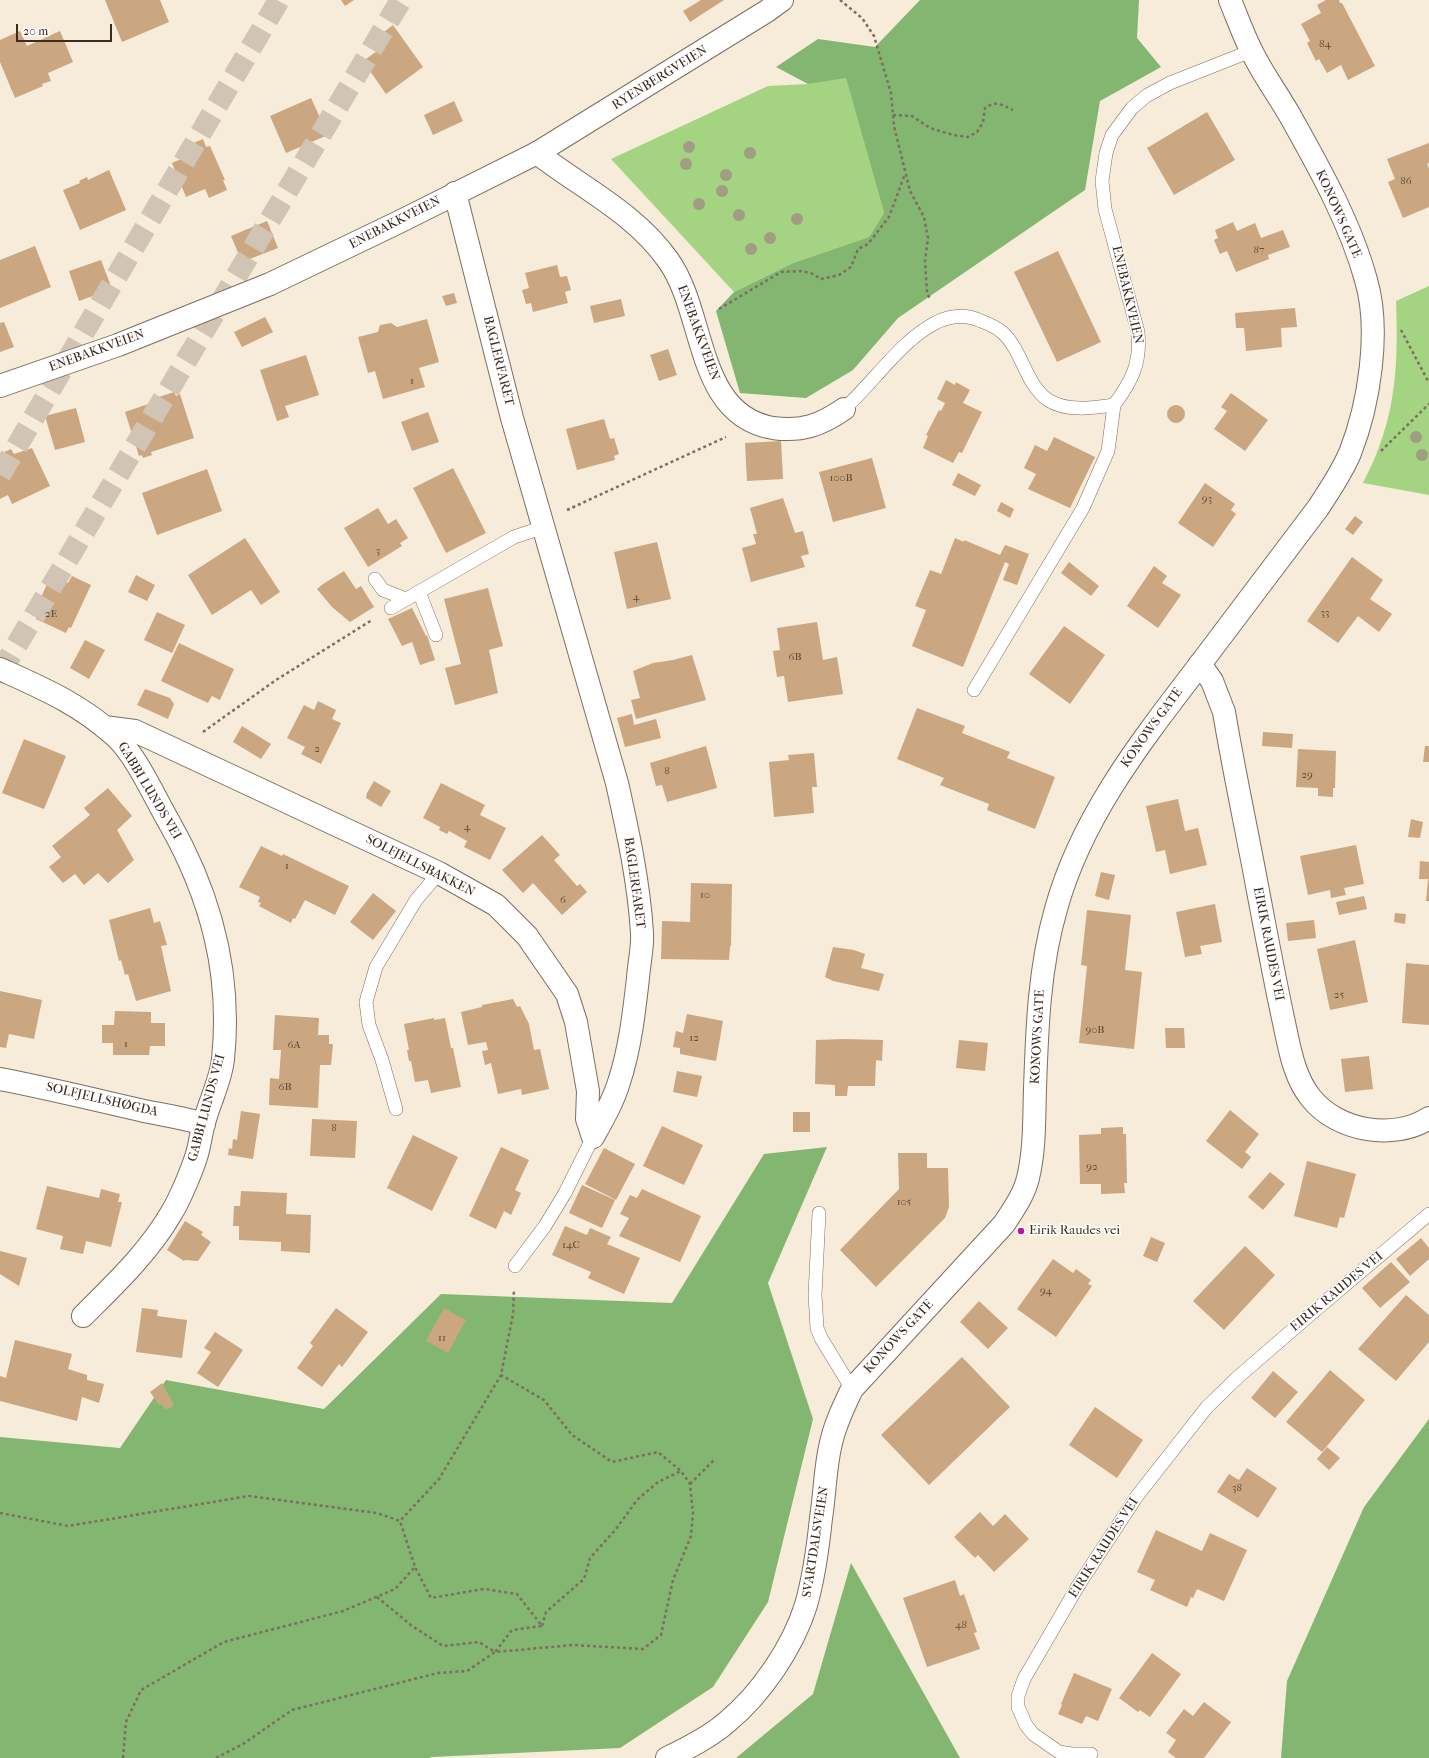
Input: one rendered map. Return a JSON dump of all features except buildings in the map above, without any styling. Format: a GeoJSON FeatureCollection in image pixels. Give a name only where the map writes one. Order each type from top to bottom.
{"type":"FeatureCollection","features":[{"type":"Feature","properties":{"kind":"street","name":"RYENBERGVEIEN"},"geometry":{"type":"LineString","coordinates":[[537,153],[767,11],[782,0]]}},
{"type":"Feature","properties":{"kind":"street","name":"KONOWS GATE"},"geometry":{"type":"LineString","coordinates":[[828,1458],[831,1442],[852,1389],[1004,1224],[1018,1203],[1028,1180],[1032,1153],[1039,998],[1045,953],[1056,908],[1085,835],[1107,793],[1139,744],[1318,508],[1336,480],[1350,454],[1360,425],[1368,394],[1372,337],[1372,314],[1366,281],[1344,220],[1307,146],[1252,51],[1230,0]]}},
{"type":"Feature","properties":{"kind":"street","name":"ENEBAKKVEIEN"},"geometry":{"type":"LineString","coordinates":[[0,386],[118,345],[270,284],[537,153],[572,179],[613,205],[636,223],[651,238],[669,261],[685,292],[711,375],[723,396],[744,418],[753,423],[787,430],[803,429],[829,420],[844,409]]}},
{"type":"Feature","properties":{"kind":"street","name":"BAGLERFARET"},"geometry":{"type":"LineString","coordinates":[[455,193],[512,418],[616,783],[626,824],[638,899],[642,934],[634,1012],[627,1053],[619,1082],[609,1109],[593,1137]]}},
{"type":"Feature","properties":{"kind":"street","name":"EIRIK RAUDES VEI"},"geometry":{"type":"LineString","coordinates":[[1200,664],[1212,681],[1224,712],[1272,967],[1296,1071],[1311,1098],[1334,1117],[1345,1123],[1366,1129],[1391,1130],[1406,1129],[1429,1118]]}},
{"type":"Feature","properties":{"kind":"street","name":"GABBI LUNDS VEI"},"geometry":{"type":"LineString","coordinates":[[0,669],[60,696],[91,716],[117,737],[133,758],[185,851],[200,884],[218,943],[226,1000],[223,1061],[196,1156],[173,1211],[131,1269],[83,1316]]}},
{"type":"Feature","properties":{"kind":"street","name":"SOLFJELLSBAKKEN"},"geometry":{"type":"LineString","coordinates":[[104,727],[135,731],[439,873],[496,905],[527,936],[567,994],[576,1022],[588,1091],[586,1119],[593,1137]]}},
{"type":"Feature","properties":{"kind":"street","name":"SOLFJELLSHØGDA"},"geometry":{"type":"LineString","coordinates":[[0,1079],[49,1088],[146,1111],[182,1117],[204,1124]]}},
{"type":"Feature","properties":{"kind":"street","name":"SVARTDALSVEIEN"},"geometry":{"type":"LineString","coordinates":[[667,1758],[692,1745],[727,1723],[752,1698],[774,1669],[792,1638],[806,1605],[813,1574],[828,1458]]}},
{"type":"Feature","properties":{"kind":"lane","name":"ENEBAKKVEIEN"},"geometry":{"type":"LineString","coordinates":[[844,409],[861,394],[914,338],[942,321],[964,315],[993,326],[1003,333],[1012,345],[1039,393],[1049,400],[1063,406],[1076,409],[1114,405],[1126,390],[1138,363],[1140,349],[1138,332],[1105,209],[1102,181],[1106,153],[1112,135],[1132,108],[1146,96],[1170,83],[1252,51]]}},
{"type":"Feature","properties":{"kind":"lane"},"geometry":{"type":"LineString","coordinates":[[974,690],[1083,508],[1108,451],[1114,405]]}},
{"type":"Feature","properties":{"kind":"lane"},"geometry":{"type":"LineString","coordinates":[[391,608],[514,538],[544,527]]}},
{"type":"Feature","properties":{"kind":"lane"},"geometry":{"type":"LineString","coordinates":[[375,579],[383,590],[406,599]]}},
{"type":"Feature","properties":{"kind":"lane"},"geometry":{"type":"LineString","coordinates":[[419,592],[436,635]]}},
{"type":"Feature","properties":{"kind":"lane"},"geometry":{"type":"LineString","coordinates":[[396,1109],[382,1060],[369,1025],[366,1002],[376,967],[416,900],[439,873]]}},
{"type":"Feature","properties":{"kind":"lane","name":"BAGLERFARET"},"geometry":{"type":"LineString","coordinates":[[515,1266],[545,1226],[565,1193],[593,1137]]}},
{"type":"Feature","properties":{"kind":"lane"},"geometry":{"type":"LineString","coordinates":[[818,1213],[815,1295],[817,1328],[821,1338],[852,1389]]}},
{"type":"Feature","properties":{"kind":"lane","name":"EIRIK RAUDES VEI"},"geometry":{"type":"LineString","coordinates":[[1091,1754],[1059,1752],[1033,1734],[1026,1725],[1018,1707],[1018,1696],[1024,1679],[1078,1586],[1137,1496],[1207,1407],[1244,1372],[1429,1214]]}},
{"type":"Feature","properties":{"kind":"path"},"geometry":{"type":"LineString","coordinates":[[840,0],[862,18],[874,36],[891,93],[893,115],[905,174],[910,191],[924,217],[928,238],[924,261],[927,293],[942,321]]}},
{"type":"Feature","properties":{"kind":"path"},"geometry":{"type":"LineString","coordinates":[[893,115],[912,116],[930,128],[952,135],[968,137],[977,132],[983,122],[985,108],[992,104],[999,103],[1014,110]]}},
{"type":"Feature","properties":{"kind":"path"},"geometry":{"type":"LineString","coordinates":[[696,328],[712,313],[781,272],[800,271],[812,273],[821,279],[839,275],[851,267],[858,249],[868,244],[889,217],[905,174]]}},
{"type":"Feature","properties":{"kind":"path"},"geometry":{"type":"LineString","coordinates":[[1400,327],[1429,383]]}},
{"type":"Feature","properties":{"kind":"path"},"geometry":{"type":"LineString","coordinates":[[1383,450],[1429,404]]}},
{"type":"Feature","properties":{"kind":"path"},"geometry":{"type":"LineString","coordinates":[[560,513],[731,435]]}},
{"type":"Feature","properties":{"kind":"path"},"geometry":{"type":"LineString","coordinates":[[202,732],[276,680],[391,608]]}},
{"type":"Feature","properties":{"kind":"path"},"geometry":{"type":"LineString","coordinates":[[400,1520],[439,1479],[501,1374],[513,1314],[515,1266]]}},
{"type":"Feature","properties":{"kind":"path"},"geometry":{"type":"LineString","coordinates":[[377,1597],[412,1626],[443,1646],[479,1642],[495,1652],[573,1645],[643,1650],[661,1635],[673,1580],[690,1536],[693,1513],[690,1484],[681,1471],[658,1452],[612,1462],[572,1435],[544,1400],[501,1374]]}},
{"type":"Feature","properties":{"kind":"path"},"geometry":{"type":"LineString","coordinates":[[690,1484],[714,1459]]}},
{"type":"Feature","properties":{"kind":"path"},"geometry":{"type":"LineString","coordinates":[[542,1626],[546,1612],[584,1579],[590,1558],[616,1529],[637,1500],[658,1482],[681,1471]]}},
{"type":"Feature","properties":{"kind":"path"},"geometry":{"type":"LineString","coordinates":[[0,1513],[68,1526],[249,1496],[371,1512],[400,1520]]}},
{"type":"Feature","properties":{"kind":"path"},"geometry":{"type":"LineString","coordinates":[[400,1520],[415,1567],[431,1598],[484,1589],[517,1594],[542,1626]]}},
{"type":"Feature","properties":{"kind":"path"},"geometry":{"type":"LineString","coordinates":[[123,1758],[126,1722],[141,1690],[224,1642],[343,1611],[395,1589],[415,1567]]}},
{"type":"Feature","properties":{"kind":"path"},"geometry":{"type":"LineString","coordinates":[[216,1758],[243,1744],[292,1710],[438,1673],[467,1671],[495,1652],[512,1630],[542,1626]]}},
{"type":"Feature","properties":{"kind":"green space"},"geometry":{"type":"Polygon","coordinates":[[[920,0],[1139,0],[1137,38],[1161,67],[1100,101],[1085,190],[898,318],[853,370],[806,398],[740,393],[716,311],[734,292],[793,263],[869,237],[884,213],[846,78],[808,84],[776,67],[818,39],[875,47],[920,0]]]}},
{"type":"Feature","properties":{"kind":"green space"},"geometry":{"type":"Polygon","coordinates":[[[846,77],[884,213],[869,237],[793,263],[734,292],[611,159],[768,86],[808,84],[846,77]]]}},
{"type":"Feature","properties":{"kind":"green space"},"geometry":{"type":"Polygon","coordinates":[[[1429,286],[1429,495],[1363,483],[1383,436],[1392,398],[1395,380],[1397,341],[1396,301],[1429,286]]]}},
{"type":"Feature","properties":{"kind":"green space"},"geometry":{"type":"Polygon","coordinates":[[[827,1147],[768,1283],[813,1419],[768,1602],[713,1687],[620,1748],[429,1758],[0,1758],[0,1437],[120,1448],[166,1380],[324,1409],[441,1294],[672,1303],[764,1154],[827,1147]]]}},
{"type":"Feature","properties":{"kind":"green space"},"geometry":{"type":"Polygon","coordinates":[[[1429,1419],[1429,1758],[1281,1758],[1287,1681],[1364,1507],[1429,1419]]]}},
{"type":"Feature","properties":{"kind":"green space"},"geometry":{"type":"Polygon","coordinates":[[[851,1563],[960,1758],[736,1758],[813,1694],[851,1563]]]}},
{"type":"Feature","properties":{"kind":"tunnel"},"geometry":{"type":"LineString","coordinates":[[0,475],[279,0]]}},
{"type":"Feature","properties":{"kind":"tunnel"},"geometry":{"type":"LineString","coordinates":[[0,673],[401,0]]}},
{"type":"Feature","properties":{"kind":"place","name":"Eirik Raudes vei"},"geometry":{"type":"Point","coordinates":[1021,1231]}}]}
